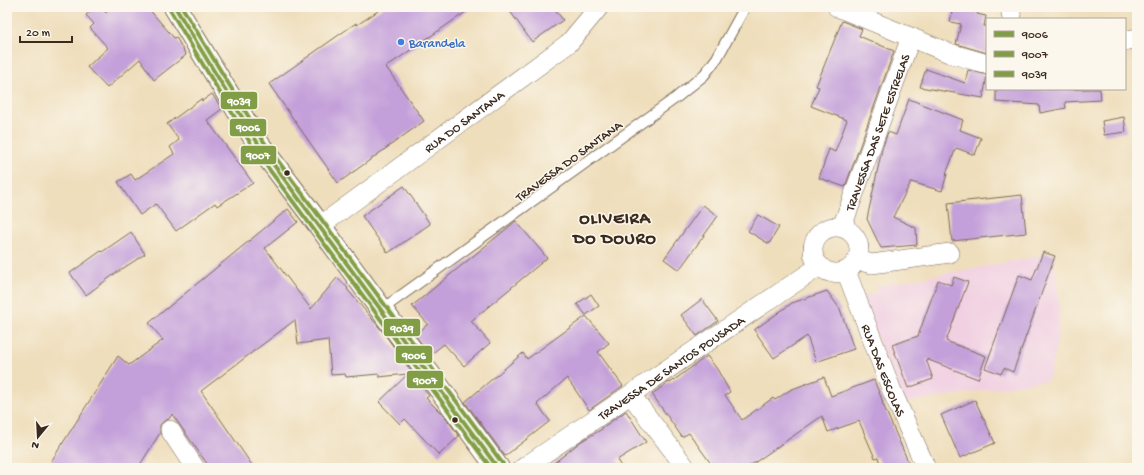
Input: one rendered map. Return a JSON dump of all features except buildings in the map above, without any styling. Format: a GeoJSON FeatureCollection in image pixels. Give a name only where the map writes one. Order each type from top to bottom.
{"type":"FeatureCollection","features":[{"type":"Feature","properties":{"kind":"street"},"geometry":{"type":"LineString","coordinates":[[175,7],[259,145],[498,468]]}},
{"type":"Feature","properties":{"kind":"street","name":"RUA DO SANTANA"},"geometry":{"type":"LineString","coordinates":[[320,226],[569,43],[599,7]]}},
{"type":"Feature","properties":{"kind":"street"},"geometry":{"type":"LineString","coordinates":[[837,7],[949,53],[986,64]]}},
{"type":"Feature","properties":{"kind":"street"},"geometry":{"type":"LineString","coordinates":[[1010,7],[1012,18]]}},
{"type":"Feature","properties":{"kind":"street","name":"TRAVESSA DAS SETE ESTRELAS"},"geometry":{"type":"LineString","coordinates":[[842,227],[911,37]]}},
{"type":"Feature","properties":{"kind":"street"},"geometry":{"type":"LineString","coordinates":[[1126,41],[1137,38]]}},
{"type":"Feature","properties":{"kind":"street"},"geometry":{"type":"LineString","coordinates":[[852,265],[859,246],[854,234],[842,227],[834,226],[820,232],[813,246],[815,260],[820,266],[832,273],[852,265],[872,264],[950,253]]}},
{"type":"Feature","properties":{"kind":"street","name":"RUA DAS ESCOLAS"},"geometry":{"type":"LineString","coordinates":[[852,265],[892,392],[926,468]]}},
{"type":"Feature","properties":{"kind":"street","name":"TRAVESSA DE SANTOS POUSADA"},"geometry":{"type":"LineString","coordinates":[[523,468],[820,266]]}},
{"type":"Feature","properties":{"kind":"street"},"geometry":{"type":"LineString","coordinates":[[631,395],[686,468]]}},
{"type":"Feature","properties":{"kind":"street"},"geometry":{"type":"LineString","coordinates":[[170,430],[195,468]]}},
{"type":"Feature","properties":{"kind":"lane","name":"TRAVESSA DO SANTANA"},"geometry":{"type":"LineString","coordinates":[[381,310],[677,97],[704,75],[717,58],[745,7]]}},
{"type":"Feature","properties":{"kind":"shaded area"},"geometry":{"type":"Polygon","coordinates":[[[1053,254],[1059,297],[1059,326],[1057,344],[1048,380],[904,403],[860,297],[877,293],[876,286],[1053,254]]]}},
{"type":"Feature","properties":{"kind":"transit line","name":"9006"},"geometry":{"type":"LineString","coordinates":[[175,7],[259,145],[498,468]]}},
{"type":"Feature","properties":{"kind":"transit line","name":"9039"},"geometry":{"type":"LineString","coordinates":[[182,7],[264,142],[503,464]]}},
{"type":"Feature","properties":{"kind":"transit line","name":"9007"},"geometry":{"type":"LineString","coordinates":[[170,10],[254,149],[491,468]]}},
{"type":"Feature","properties":{"kind":"place","name":"Barandela"},"geometry":{"type":"Point","coordinates":[401,42]}},
{"type":"Feature","properties":{"kind":"district","name":"OLIVEIRA DO DOURO"},"geometry":{"type":"Point","coordinates":[615,227]}}]}
